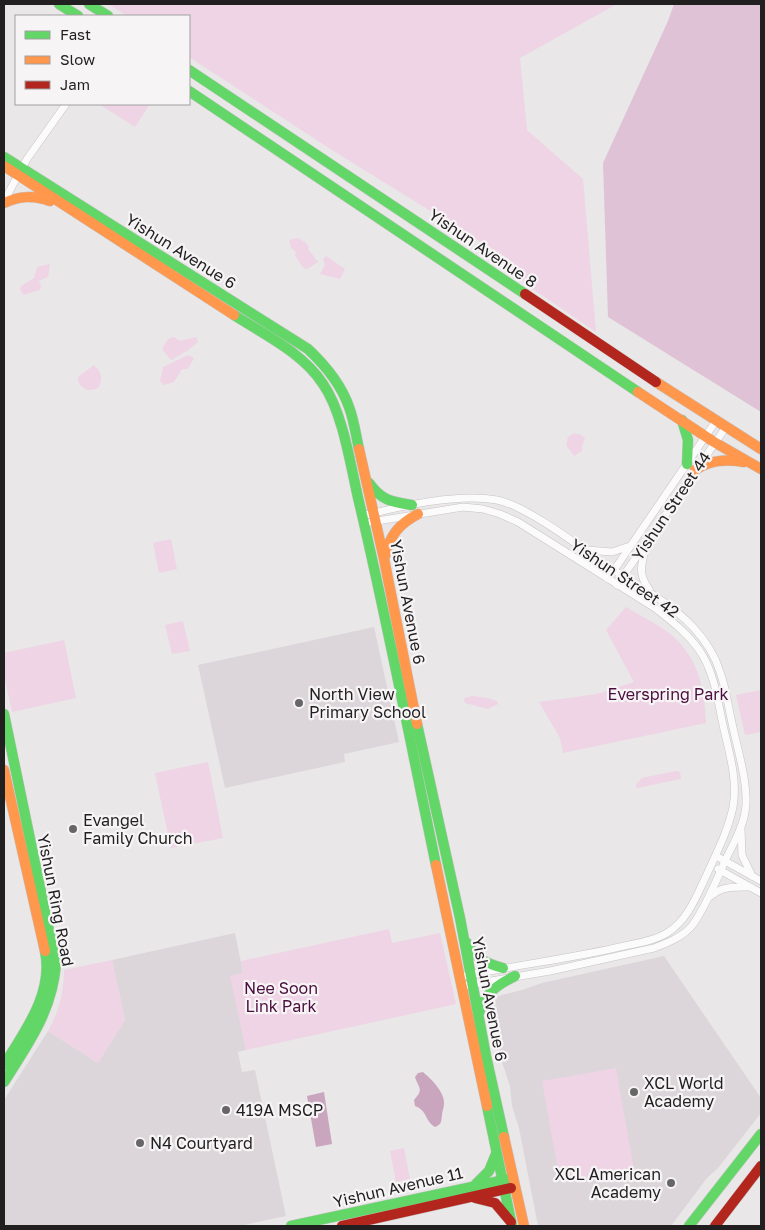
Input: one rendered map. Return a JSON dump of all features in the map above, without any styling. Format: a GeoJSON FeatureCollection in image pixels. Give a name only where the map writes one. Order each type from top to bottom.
{"type":"FeatureCollection","features":[{"type":"Feature","properties":{"kind":"main road"},"geometry":{"type":"LineString","coordinates":[[59,4],[76,15]]}},
{"type":"Feature","properties":{"kind":"main road"},"geometry":{"type":"LineString","coordinates":[[89,4],[106,15]]}},
{"type":"Feature","properties":{"kind":"main road","name":"Yishun Avenue 8"},"geometry":{"type":"LineString","coordinates":[[190,71],[431,230],[634,368],[761,449]]}},
{"type":"Feature","properties":{"kind":"main road","name":"Yishun Avenue 8"},"geometry":{"type":"LineString","coordinates":[[190,92],[714,442],[761,469]]}},
{"type":"Feature","properties":{"kind":"main road","name":"Yishun Avenue 6"},"geometry":{"type":"LineString","coordinates":[[4,157],[19,172],[60,203],[303,360],[316,373],[330,394],[338,414],[363,520],[444,899],[478,1016],[509,1184],[512,1224]]}},
{"type":"Feature","properties":{"kind":"main road","name":"Yishun Avenue 6"},"geometry":{"type":"LineString","coordinates":[[4,166],[19,172],[175,264],[308,349],[327,366],[343,392],[350,407],[384,559],[413,705],[450,872],[462,933],[466,980],[497,1151],[524,1226]]}},
{"type":"Feature","properties":{"kind":"main road"},"geometry":{"type":"LineString","coordinates":[[4,202],[16,197],[34,196],[60,203]]}},
{"type":"Feature","properties":{"kind":"main road"},"geometry":{"type":"LineString","coordinates":[[168,274],[175,264]]}},
{"type":"Feature","properties":{"kind":"main road"},"geometry":{"type":"LineString","coordinates":[[682,420],[688,440],[691,467],[718,459],[750,463]]}},
{"type":"Feature","properties":{"kind":"main road"},"geometry":{"type":"LineString","coordinates":[[365,476],[376,493],[383,499],[412,505]]}},
{"type":"Feature","properties":{"kind":"main road"},"geometry":{"type":"LineString","coordinates":[[384,559],[388,542],[397,527],[418,514]]}},
{"type":"Feature","properties":{"kind":"main road","name":"Yishun Ring Road"},"geometry":{"type":"LineString","coordinates":[[4,714],[20,820],[48,965],[42,995],[35,1016],[4,1065]]}},
{"type":"Feature","properties":{"kind":"main road","name":"Yishun Ring Road"},"geometry":{"type":"LineString","coordinates":[[4,770],[20,820],[54,954],[56,975],[49,1005],[43,1018],[4,1082]]}},
{"type":"Feature","properties":{"kind":"main road"},"geometry":{"type":"LineString","coordinates":[[444,899],[450,893],[448,880],[450,872]]}},
{"type":"Feature","properties":{"kind":"main road"},"geometry":{"type":"LineString","coordinates":[[462,933],[470,949],[478,957],[490,966],[503,968]]}},
{"type":"Feature","properties":{"kind":"main road"},"geometry":{"type":"LineString","coordinates":[[478,1016],[480,1005],[486,993],[515,976]]}},
{"type":"Feature","properties":{"kind":"main road"},"geometry":{"type":"LineString","coordinates":[[690,1226],[761,1134]]}},
{"type":"Feature","properties":{"kind":"main road"},"geometry":{"type":"LineString","coordinates":[[474,1186],[491,1172],[495,1164],[497,1151]]}},
{"type":"Feature","properties":{"kind":"main road"},"geometry":{"type":"LineString","coordinates":[[715,1226],[761,1166]]}},
{"type":"Feature","properties":{"kind":"main road","name":"Yishun Avenue 11"},"geometry":{"type":"LineString","coordinates":[[342,1226],[440,1198],[474,1186],[509,1184]]}},
{"type":"Feature","properties":{"kind":"main road","name":"Yishun Avenue 11"},"geometry":{"type":"LineString","coordinates":[[291,1226],[440,1198],[472,1197],[509,1184]]}},
{"type":"Feature","properties":{"kind":"main road"},"geometry":{"type":"LineString","coordinates":[[472,1197],[495,1203],[512,1224]]}},
{"type":"Feature","properties":{"kind":"street"},"geometry":{"type":"LineString","coordinates":[[4,202],[19,172],[65,105]]}},
{"type":"Feature","properties":{"kind":"street","name":"Yishun Street 44"},"geometry":{"type":"LineString","coordinates":[[617,585],[646,542],[691,467],[705,435],[716,421]]}},
{"type":"Feature","properties":{"kind":"street","name":"Yishun Street 44"},"geometry":{"type":"LineString","coordinates":[[608,579],[691,467],[726,427]]}},
{"type":"Feature","properties":{"kind":"street","name":"Yishun Street 42"},"geometry":{"type":"LineString","coordinates":[[363,520],[412,505],[467,498],[499,501],[516,507],[651,593],[685,618],[709,647],[720,671],[746,794],[746,812],[707,900],[691,927],[670,942],[654,948],[550,971],[466,980]]}},
{"type":"Feature","properties":{"kind":"street","name":"Yishun Street 42"},"geometry":{"type":"LineString","coordinates":[[374,517],[418,514],[463,507],[483,509],[500,514],[518,522],[655,608],[692,640],[710,670],[733,772],[733,806],[716,856],[694,902],[682,920],[667,933],[649,941],[606,951],[503,968],[466,980]]}},
{"type":"Feature","properties":{"kind":"street"},"geometry":{"type":"LineString","coordinates":[[646,542],[640,572],[651,593]]}},
{"type":"Feature","properties":{"kind":"street"},"geometry":{"type":"LineString","coordinates":[[584,550],[612,552],[631,546]]}},
{"type":"Feature","properties":{"kind":"street"},"geometry":{"type":"LineString","coordinates":[[740,829],[742,855],[753,876]]}},
{"type":"Feature","properties":{"kind":"street"},"geometry":{"type":"LineString","coordinates":[[716,856],[761,880]]}},
{"type":"Feature","properties":{"kind":"street"},"geometry":{"type":"LineString","coordinates":[[711,865],[761,893]]}},
{"type":"Feature","properties":{"kind":"street"},"geometry":{"type":"LineString","coordinates":[[707,900],[716,891],[728,887],[750,886]]}},
{"type":"Feature","properties":{"kind":"shaded area"},"geometry":{"type":"Polygon","coordinates":[[[674,4],[761,4],[761,412],[608,317],[603,163],[674,4]]]}},
{"type":"Feature","properties":{"kind":"shaded area","name":"North View Primary School"},"geometry":{"type":"Polygon","coordinates":[[[374,627],[399,742],[344,754],[345,762],[225,788],[198,665],[374,627]]]}},
{"type":"Feature","properties":{"kind":"shaded area"},"geometry":{"type":"Polygon","coordinates":[[[235,933],[243,973],[231,977],[246,1050],[238,1052],[242,1072],[255,1070],[286,1216],[239,1226],[4,1226],[4,1100],[48,1031],[98,1063],[125,1020],[112,960],[235,933]]]}},
{"type":"Feature","properties":{"kind":"shaded area","name":"XCL World Academy"},"geometry":{"type":"Polygon","coordinates":[[[664,956],[761,1098],[761,1113],[718,1168],[707,1178],[671,1226],[538,1226],[519,1128],[512,1106],[510,1086],[497,1047],[489,1011],[491,1004],[496,997],[542,983],[664,956]]]}},
{"type":"Feature","properties":{"kind":"shaded area"},"geometry":{"type":"Polygon","coordinates":[[[423,1072],[437,1086],[444,1099],[441,1123],[435,1127],[422,1110],[415,1106],[414,1100],[420,1091],[415,1077],[418,1073],[423,1072]]]}},
{"type":"Feature","properties":{"kind":"shaded area"},"geometry":{"type":"Polygon","coordinates":[[[324,1092],[332,1144],[316,1147],[307,1096],[324,1092]]]}},
{"type":"Feature","properties":{"kind":"green space"},"geometry":{"type":"Polygon","coordinates":[[[108,4],[617,4],[520,58],[527,130],[583,179],[596,332],[524,283],[510,260],[335,152],[190,58],[190,15],[125,15],[108,4]]]}},
{"type":"Feature","properties":{"kind":"green space"},"geometry":{"type":"Polygon","coordinates":[[[101,105],[149,105],[135,127],[101,105]]]}},
{"type":"Feature","properties":{"kind":"green space"},"geometry":{"type":"Polygon","coordinates":[[[298,238],[305,242],[318,262],[307,269],[303,268],[295,255],[296,252],[291,248],[289,240],[298,238]]]}},
{"type":"Feature","properties":{"kind":"green space"},"geometry":{"type":"Polygon","coordinates":[[[326,256],[345,269],[340,279],[320,274],[325,265],[323,259],[326,256]]]}},
{"type":"Feature","properties":{"kind":"green space"},"geometry":{"type":"Polygon","coordinates":[[[50,264],[48,277],[38,281],[41,284],[40,290],[23,295],[20,289],[21,286],[34,278],[37,267],[50,264]]]}},
{"type":"Feature","properties":{"kind":"green space"},"geometry":{"type":"Polygon","coordinates":[[[174,337],[180,341],[196,337],[198,342],[171,360],[162,349],[168,339],[174,337]]]}},
{"type":"Feature","properties":{"kind":"green space"},"geometry":{"type":"Polygon","coordinates":[[[188,355],[194,358],[188,369],[182,369],[174,382],[164,385],[160,381],[163,367],[188,355]]]}},
{"type":"Feature","properties":{"kind":"green space"},"geometry":{"type":"Polygon","coordinates":[[[94,365],[100,373],[101,382],[98,388],[87,390],[82,387],[78,377],[94,365]]]}},
{"type":"Feature","properties":{"kind":"green space"},"geometry":{"type":"Polygon","coordinates":[[[574,433],[585,438],[582,451],[574,456],[566,445],[568,437],[574,433]]]}},
{"type":"Feature","properties":{"kind":"green space"},"geometry":{"type":"Polygon","coordinates":[[[171,539],[177,569],[159,573],[153,543],[171,539]]]}},
{"type":"Feature","properties":{"kind":"green space","name":"Everspring Park"},"geometry":{"type":"Polygon","coordinates":[[[626,607],[670,634],[690,657],[702,688],[706,723],[563,753],[560,738],[539,702],[597,694],[634,682],[606,630],[626,607]]]}},
{"type":"Feature","properties":{"kind":"green space"},"geometry":{"type":"Polygon","coordinates":[[[183,621],[190,651],[172,654],[165,625],[183,621]]]}},
{"type":"Feature","properties":{"kind":"green space"},"geometry":{"type":"Polygon","coordinates":[[[64,640],[76,698],[12,712],[4,674],[4,653],[64,640]]]}},
{"type":"Feature","properties":{"kind":"green space"},"geometry":{"type":"Polygon","coordinates":[[[761,690],[761,732],[745,735],[736,695],[761,690]]]}},
{"type":"Feature","properties":{"kind":"green space"},"geometry":{"type":"Polygon","coordinates":[[[472,696],[493,700],[498,702],[498,704],[488,709],[465,703],[465,698],[472,696]]]}},
{"type":"Feature","properties":{"kind":"green space"},"geometry":{"type":"Polygon","coordinates":[[[208,762],[223,838],[171,848],[155,773],[208,762]]]}},
{"type":"Feature","properties":{"kind":"green space"},"geometry":{"type":"Polygon","coordinates":[[[676,771],[680,772],[681,779],[637,788],[636,785],[642,778],[676,771]]]}},
{"type":"Feature","properties":{"kind":"green space","name":"Nee Soon Link Park"},"geometry":{"type":"Polygon","coordinates":[[[389,929],[392,943],[440,933],[456,1004],[246,1050],[230,976],[243,973],[241,961],[389,929]]]}},
{"type":"Feature","properties":{"kind":"green space"},"geometry":{"type":"Polygon","coordinates":[[[112,960],[125,1020],[98,1063],[48,1031],[60,1002],[64,970],[112,960]]]}},
{"type":"Feature","properties":{"kind":"green space"},"geometry":{"type":"Polygon","coordinates":[[[616,1068],[634,1169],[560,1182],[542,1081],[616,1068]]]}},
{"type":"Feature","properties":{"kind":"green space"},"geometry":{"type":"Polygon","coordinates":[[[404,1148],[410,1179],[396,1182],[390,1151],[404,1148]]]}},
{"type":"Feature","properties":{"kind":"traffic: fast"},"geometry":{"type":"LineString","coordinates":[[59,4],[76,15]]}},
{"type":"Feature","properties":{"kind":"traffic: fast"},"geometry":{"type":"LineString","coordinates":[[89,4],[106,15]]}},
{"type":"Feature","properties":{"kind":"traffic: fast"},"geometry":{"type":"LineString","coordinates":[[190,71],[525,294]]}},
{"type":"Feature","properties":{"kind":"traffic: fast"},"geometry":{"type":"LineString","coordinates":[[190,92],[638,392]]}},
{"type":"Feature","properties":{"kind":"traffic: fast"},"geometry":{"type":"LineString","coordinates":[[4,157],[308,349],[326,368],[342,390],[351,412],[359,449]]}},
{"type":"Feature","properties":{"kind":"traffic: fast"},"geometry":{"type":"LineString","coordinates":[[234,315],[283,345],[315,373],[330,396],[342,426],[380,595],[436,865]]}},
{"type":"Feature","properties":{"kind":"traffic: fast"},"geometry":{"type":"LineString","coordinates":[[682,420],[688,440],[687,464]]}},
{"type":"Feature","properties":{"kind":"traffic: fast"},"geometry":{"type":"LineString","coordinates":[[369,483],[378,494],[388,500],[412,505]]}},
{"type":"Feature","properties":{"kind":"traffic: fast"},"geometry":{"type":"LineString","coordinates":[[4,714],[56,964],[50,997],[38,1026],[4,1082]]}},
{"type":"Feature","properties":{"kind":"traffic: fast"},"geometry":{"type":"LineString","coordinates":[[417,724],[460,918],[486,1056],[504,1137]]}},
{"type":"Feature","properties":{"kind":"traffic: fast"},"geometry":{"type":"LineString","coordinates":[[467,943],[482,960],[503,968]]}},
{"type":"Feature","properties":{"kind":"traffic: fast"},"geometry":{"type":"LineString","coordinates":[[4,1065],[29,1025],[42,997],[47,967],[45,951]]}},
{"type":"Feature","properties":{"kind":"traffic: fast"},"geometry":{"type":"LineString","coordinates":[[479,1013],[492,990],[515,976]]}},
{"type":"Feature","properties":{"kind":"traffic: fast"},"geometry":{"type":"LineString","coordinates":[[487,1106],[512,1226]]}},
{"type":"Feature","properties":{"kind":"traffic: fast"},"geometry":{"type":"LineString","coordinates":[[689,1226],[761,1134]]}},
{"type":"Feature","properties":{"kind":"traffic: fast"},"geometry":{"type":"LineString","coordinates":[[476,1184],[489,1171],[496,1154]]}},
{"type":"Feature","properties":{"kind":"traffic: fast"},"geometry":{"type":"LineString","coordinates":[[291,1226],[509,1179]]}},
{"type":"Feature","properties":{"kind":"traffic: slow"},"geometry":{"type":"LineString","coordinates":[[4,166],[234,315]]}},
{"type":"Feature","properties":{"kind":"traffic: slow"},"geometry":{"type":"LineString","coordinates":[[4,203],[27,197],[50,201]]}},
{"type":"Feature","properties":{"kind":"traffic: slow"},"geometry":{"type":"LineString","coordinates":[[656,382],[761,449]]}},
{"type":"Feature","properties":{"kind":"traffic: slow"},"geometry":{"type":"LineString","coordinates":[[638,392],[714,442],[761,469]]}},
{"type":"Feature","properties":{"kind":"traffic: slow"},"geometry":{"type":"LineString","coordinates":[[359,449],[384,559],[417,724]]}},
{"type":"Feature","properties":{"kind":"traffic: slow"},"geometry":{"type":"LineString","coordinates":[[695,470],[718,461],[744,462]]}},
{"type":"Feature","properties":{"kind":"traffic: slow"},"geometry":{"type":"LineString","coordinates":[[385,556],[396,531],[418,514]]}},
{"type":"Feature","properties":{"kind":"traffic: slow"},"geometry":{"type":"LineString","coordinates":[[4,770],[45,951]]}},
{"type":"Feature","properties":{"kind":"traffic: slow"},"geometry":{"type":"LineString","coordinates":[[436,865],[487,1106]]}},
{"type":"Feature","properties":{"kind":"traffic: slow"},"geometry":{"type":"LineString","coordinates":[[504,1137],[524,1226]]}},
{"type":"Feature","properties":{"kind":"traffic: jam"},"geometry":{"type":"LineString","coordinates":[[525,294],[656,382]]}},
{"type":"Feature","properties":{"kind":"traffic: jam"},"geometry":{"type":"LineString","coordinates":[[715,1226],[761,1166]]}},
{"type":"Feature","properties":{"kind":"traffic: jam"},"geometry":{"type":"LineString","coordinates":[[342,1226],[511,1188]]}},
{"type":"Feature","properties":{"kind":"traffic: jam"},"geometry":{"type":"LineString","coordinates":[[475,1198],[495,1203],[511,1222]]}},
{"type":"Feature","properties":{"kind":"place","name":"North View Primary School"},"geometry":{"type":"Point","coordinates":[299,703]}},
{"type":"Feature","properties":{"kind":"place","name":"Evangel Family Church"},"geometry":{"type":"Point","coordinates":[73,829]}},
{"type":"Feature","properties":{"kind":"place","name":"XCL World Academy"},"geometry":{"type":"Point","coordinates":[634,1092]}},
{"type":"Feature","properties":{"kind":"place","name":"419A MSCP"},"geometry":{"type":"Point","coordinates":[226,1110]}},
{"type":"Feature","properties":{"kind":"place","name":"N4 Courtyard"},"geometry":{"type":"Point","coordinates":[140,1143]}},
{"type":"Feature","properties":{"kind":"place","name":"XCL American Academy"},"geometry":{"type":"Point","coordinates":[671,1183]}}]}
